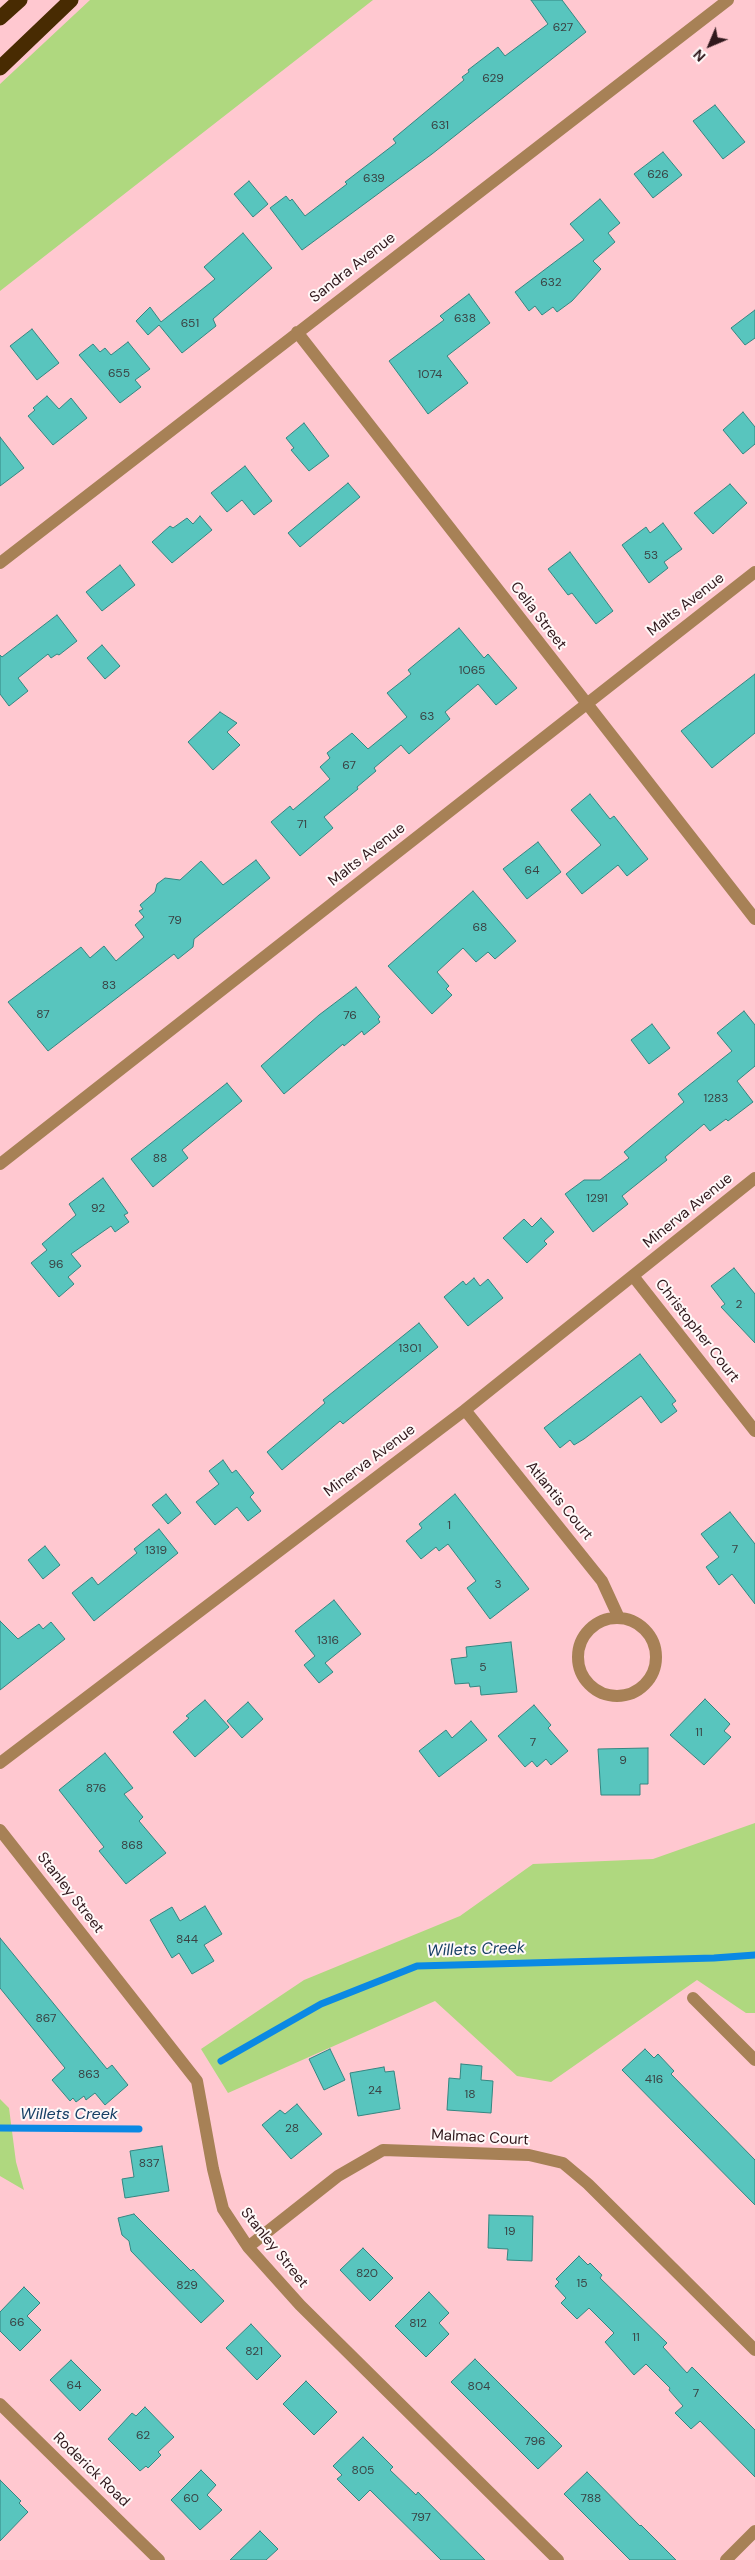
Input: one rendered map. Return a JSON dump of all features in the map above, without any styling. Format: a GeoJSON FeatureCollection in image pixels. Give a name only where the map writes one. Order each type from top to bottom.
{"type":"FeatureCollection","features":[{"type":"Feature","properties":{"kind":"highway"},"geometry":{"type":"LineString","coordinates":[[0,18],[20,0]]}},
{"type":"Feature","properties":{"kind":"highway"},"geometry":{"type":"LineString","coordinates":[[0,68],[71,0]]}},
{"type":"Feature","properties":{"kind":"street","name":"Sandra Avenue"},"geometry":{"type":"LineString","coordinates":[[0,563],[728,0]]}},
{"type":"Feature","properties":{"kind":"street","name":"Celia Street"},"geometry":{"type":"LineString","coordinates":[[297,332],[755,919]]}},
{"type":"Feature","properties":{"kind":"street","name":"Malts Avenue"},"geometry":{"type":"LineString","coordinates":[[0,1164],[755,572]]}},
{"type":"Feature","properties":{"kind":"street","name":"Minerva Avenue"},"geometry":{"type":"LineString","coordinates":[[0,1763],[465,1410],[755,1178]]}},
{"type":"Feature","properties":{"kind":"street","name":"Christopher Court"},"geometry":{"type":"LineString","coordinates":[[633,1276],[755,1431]]}},
{"type":"Feature","properties":{"kind":"street","name":"Atlantis Court"},"geometry":{"type":"LineString","coordinates":[[465,1410],[602,1581],[619,1618]]}},
{"type":"Feature","properties":{"kind":"street"},"geometry":{"type":"LineString","coordinates":[[619,1618],[634,1621],[646,1631],[654,1644],[656,1659],[652,1674],[643,1686],[630,1694],[615,1696],[600,1692],[588,1683],[580,1670],[578,1654],[582,1640],[591,1627],[604,1620],[619,1618]]}},
{"type":"Feature","properties":{"kind":"street","name":"Stanley Street"},"geometry":{"type":"LineString","coordinates":[[0,1830],[197,2080],[212,2169],[223,2209],[248,2246],[300,2306],[558,2560]]}},
{"type":"Feature","properties":{"kind":"street"},"geometry":{"type":"LineString","coordinates":[[693,1998],[755,2060]]}},
{"type":"Feature","properties":{"kind":"street","name":"Malmac Court"},"geometry":{"type":"LineString","coordinates":[[248,2246],[338,2176],[383,2150],[529,2155],[563,2163],[588,2184],[755,2350]]}},
{"type":"Feature","properties":{"kind":"street","name":"Roderick Road"},"geometry":{"type":"LineString","coordinates":[[0,2404],[159,2560]]}},
{"type":"Feature","properties":{"kind":"street"},"geometry":{"type":"LineString","coordinates":[[726,2560],[755,2531]]}},
{"type":"Feature","properties":{"kind":"green space"},"geometry":{"type":"Polygon","coordinates":[[[90,0],[373,0],[0,291],[0,84],[90,0]]]}},
{"type":"Feature","properties":{"kind":"green space"},"geometry":{"type":"Polygon","coordinates":[[[755,1823],[755,2013],[746,2013],[697,1980],[551,2082],[517,2076],[435,2001],[228,2093],[201,2049],[304,1980],[460,1916],[533,1864],[653,1859],[755,1823]]]}},
{"type":"Feature","properties":{"kind":"green space"},"geometry":{"type":"Polygon","coordinates":[[[0,2099],[9,2108],[16,2162],[24,2190],[0,2176],[0,2099]]]}},
{"type":"Feature","properties":{"kind":"building"},"geometry":{"type":"Polygon","coordinates":[[[531,0],[562,0],[586,32],[432,154],[302,250],[270,208],[286,196],[290,201],[292,199],[305,216],[396,143],[393,139],[464,80],[462,77],[469,72],[468,70],[498,47],[505,56],[548,24],[531,0]]]}},
{"type":"Feature","properties":{"kind":"building"},"geometry":{"type":"Polygon","coordinates":[[[715,105],[745,142],[723,159],[693,121],[715,105]]]}},
{"type":"Feature","properties":{"kind":"building"},"geometry":{"type":"Polygon","coordinates":[[[663,152],[682,175],[653,198],[634,174],[663,152]]]}},
{"type":"Feature","properties":{"kind":"building"},"geometry":{"type":"Polygon","coordinates":[[[249,181],[268,204],[253,217],[234,194],[249,181]]]}},
{"type":"Feature","properties":{"kind":"building"},"geometry":{"type":"Polygon","coordinates":[[[600,199],[620,223],[608,233],[615,242],[593,261],[601,269],[572,301],[557,312],[553,307],[542,315],[535,306],[529,311],[515,292],[584,240],[570,224],[600,199]]]}},
{"type":"Feature","properties":{"kind":"building"},"geometry":{"type":"Polygon","coordinates":[[[243,233],[272,268],[213,319],[216,326],[182,353],[159,325],[148,335],[136,321],[150,307],[161,322],[215,279],[204,267],[243,233]]]}},
{"type":"Feature","properties":{"kind":"building"},"geometry":{"type":"Polygon","coordinates":[[[469,294],[490,323],[447,356],[468,383],[428,414],[389,361],[444,320],[440,316],[469,294]]]}},
{"type":"Feature","properties":{"kind":"building"},"geometry":{"type":"Polygon","coordinates":[[[755,310],[755,338],[745,345],[731,328],[755,310]]]}},
{"type":"Feature","properties":{"kind":"building"},"geometry":{"type":"Polygon","coordinates":[[[32,329],[59,363],[37,380],[10,346],[32,329]]]}},
{"type":"Feature","properties":{"kind":"building"},"geometry":{"type":"Polygon","coordinates":[[[128,342],[150,369],[135,380],[141,387],[120,403],[79,355],[93,344],[100,352],[105,348],[111,355],[128,342]]]}},
{"type":"Feature","properties":{"kind":"building"},"geometry":{"type":"Polygon","coordinates":[[[47,396],[59,409],[71,398],[87,418],[53,445],[28,416],[35,410],[33,408],[47,396]]]}},
{"type":"Feature","properties":{"kind":"building"},"geometry":{"type":"Polygon","coordinates":[[[743,412],[755,427],[755,444],[743,454],[723,430],[743,412]]]}},
{"type":"Feature","properties":{"kind":"building"},"geometry":{"type":"Polygon","coordinates":[[[304,423],[329,456],[309,471],[291,450],[294,448],[286,438],[304,423]]]}},
{"type":"Feature","properties":{"kind":"building"},"geometry":{"type":"Polygon","coordinates":[[[0,437],[24,468],[0,486],[0,437]]]}},
{"type":"Feature","properties":{"kind":"building"},"geometry":{"type":"Polygon","coordinates":[[[245,466],[272,501],[254,515],[242,500],[227,512],[211,493],[245,466]]]}},
{"type":"Feature","properties":{"kind":"building"},"geometry":{"type":"Polygon","coordinates":[[[348,483],[360,497],[300,547],[288,533],[348,483]]]}},
{"type":"Feature","properties":{"kind":"building"},"geometry":{"type":"Polygon","coordinates":[[[730,484],[747,503],[713,534],[694,513],[730,484]]]}},
{"type":"Feature","properties":{"kind":"building"},"geometry":{"type":"Polygon","coordinates":[[[200,516],[212,530],[172,563],[152,542],[170,526],[173,528],[187,518],[193,524],[200,516]]]}},
{"type":"Feature","properties":{"kind":"building"},"geometry":{"type":"Polygon","coordinates":[[[663,523],[682,549],[664,562],[668,568],[649,583],[622,545],[646,527],[650,533],[663,523]]]}},
{"type":"Feature","properties":{"kind":"building"},"geometry":{"type":"Polygon","coordinates":[[[570,552],[613,611],[596,624],[572,593],[568,595],[548,569],[570,552]]]}},
{"type":"Feature","properties":{"kind":"building"},"geometry":{"type":"Polygon","coordinates":[[[120,565],[135,585],[102,611],[86,592],[120,565]]]}},
{"type":"Feature","properties":{"kind":"building"},"geometry":{"type":"Polygon","coordinates":[[[57,615],[77,641],[59,655],[57,654],[51,658],[48,654],[18,678],[28,691],[9,706],[0,694],[0,655],[2,657],[57,615]]]}},
{"type":"Feature","properties":{"kind":"building"},"geometry":{"type":"Polygon","coordinates":[[[459,628],[484,658],[488,654],[517,688],[496,705],[478,684],[445,712],[450,719],[409,754],[401,745],[374,768],[376,771],[357,787],[358,789],[324,817],[333,828],[300,856],[271,822],[290,806],[293,810],[330,779],[320,767],[330,758],[327,753],[352,733],[368,749],[407,717],[387,693],[411,674],[408,670],[459,628]]]}},
{"type":"Feature","properties":{"kind":"building"},"geometry":{"type":"Polygon","coordinates":[[[102,645],[120,666],[105,679],[87,658],[102,645]]]}},
{"type":"Feature","properties":{"kind":"building"},"geometry":{"type":"Polygon","coordinates":[[[755,674],[755,733],[712,768],[681,731],[755,674]]]}},
{"type":"Feature","properties":{"kind":"building"},"geometry":{"type":"Polygon","coordinates":[[[220,712],[237,723],[227,732],[240,745],[213,770],[188,742],[220,712]]]}},
{"type":"Feature","properties":{"kind":"building"},"geometry":{"type":"Polygon","coordinates":[[[590,794],[610,819],[614,816],[648,859],[627,876],[618,865],[582,894],[566,874],[601,845],[571,810],[590,794]]]}},
{"type":"Feature","properties":{"kind":"building"},"geometry":{"type":"Polygon","coordinates":[[[538,842],[561,872],[527,899],[503,869],[538,842]]]}},
{"type":"Feature","properties":{"kind":"building"},"geometry":{"type":"Polygon","coordinates":[[[256,860],[270,878],[194,939],[193,947],[178,959],[174,954],[48,1051],[8,1002],[81,947],[90,958],[104,946],[116,961],[144,937],[135,925],[144,917],[139,911],[143,909],[140,905],[155,892],[157,884],[165,878],[180,880],[201,861],[223,885],[256,860]]]}},
{"type":"Feature","properties":{"kind":"building"},"geometry":{"type":"Polygon","coordinates":[[[473,891],[516,941],[495,959],[488,952],[476,962],[463,948],[437,972],[449,986],[446,989],[452,995],[432,1014],[388,966],[473,891]]]}},
{"type":"Feature","properties":{"kind":"building"},"geometry":{"type":"Polygon","coordinates":[[[356,987],[380,1017],[378,1019],[380,1022],[364,1035],[362,1031],[344,1046],[343,1044],[284,1094],[261,1066],[319,1015],[356,987]]]}},
{"type":"Feature","properties":{"kind":"building"},"geometry":{"type":"Polygon","coordinates":[[[744,1011],[755,1025],[755,1066],[737,1081],[753,1102],[728,1121],[726,1119],[710,1131],[704,1124],[665,1157],[667,1160],[622,1196],[628,1204],[593,1232],[565,1194],[584,1180],[600,1180],[629,1158],[624,1152],[684,1102],[678,1094],[732,1051],[717,1033],[744,1011]]]}},
{"type":"Feature","properties":{"kind":"building"},"geometry":{"type":"Polygon","coordinates":[[[652,1024],[670,1048],[649,1064],[631,1040],[652,1024]]]}},
{"type":"Feature","properties":{"kind":"building"},"geometry":{"type":"Polygon","coordinates":[[[227,1083],[242,1101],[182,1150],[188,1158],[153,1187],[131,1159],[227,1083]]]}},
{"type":"Feature","properties":{"kind":"building"},"geometry":{"type":"Polygon","coordinates":[[[103,1178],[128,1213],[124,1215],[129,1222],[115,1232],[111,1226],[71,1254],[81,1266],[68,1277],[74,1284],[59,1297],[31,1263],[47,1250],[42,1244],[76,1215],[69,1204],[103,1178]]]}},
{"type":"Feature","properties":{"kind":"building"},"geometry":{"type":"Polygon","coordinates":[[[541,1218],[554,1232],[544,1241],[547,1244],[527,1263],[503,1238],[524,1219],[532,1227],[541,1218]]]}},
{"type":"Feature","properties":{"kind":"building"},"geometry":{"type":"Polygon","coordinates":[[[734,1268],[755,1294],[755,1343],[721,1307],[725,1304],[711,1286],[734,1268]]]}},
{"type":"Feature","properties":{"kind":"building"},"geometry":{"type":"Polygon","coordinates":[[[474,1278],[480,1286],[488,1279],[503,1298],[468,1326],[444,1297],[463,1281],[466,1285],[474,1278]]]}},
{"type":"Feature","properties":{"kind":"building"},"geometry":{"type":"Polygon","coordinates":[[[419,1323],[438,1347],[343,1424],[340,1421],[282,1470],[267,1452],[325,1403],[323,1400],[419,1323]]]}},
{"type":"Feature","properties":{"kind":"building"},"geometry":{"type":"Polygon","coordinates":[[[640,1354],[676,1401],[672,1404],[677,1411],[661,1423],[641,1396],[584,1439],[574,1445],[570,1440],[560,1448],[544,1428],[640,1354]]]}},
{"type":"Feature","properties":{"kind":"building"},"geometry":{"type":"Polygon","coordinates":[[[223,1460],[232,1473],[236,1470],[254,1493],[250,1497],[261,1511],[248,1521],[237,1507],[215,1525],[196,1502],[219,1484],[209,1471],[223,1460]]]}},
{"type":"Feature","properties":{"kind":"building"},"geometry":{"type":"Polygon","coordinates":[[[166,1494],[181,1513],[168,1524],[152,1505],[166,1494]]]}},
{"type":"Feature","properties":{"kind":"building"},"geometry":{"type":"Polygon","coordinates":[[[455,1494],[529,1589],[490,1619],[467,1588],[476,1581],[448,1544],[439,1551],[436,1547],[421,1559],[406,1541],[422,1528],[419,1524],[455,1494]]]}},
{"type":"Feature","properties":{"kind":"building"},"geometry":{"type":"Polygon","coordinates":[[[730,1512],[755,1544],[755,1604],[732,1574],[719,1585],[706,1567],[719,1557],[701,1534],[730,1512]]]}},
{"type":"Feature","properties":{"kind":"building"},"geometry":{"type":"Polygon","coordinates":[[[159,1529],[178,1553],[94,1621],[72,1593],[92,1577],[98,1585],[137,1553],[134,1549],[159,1529]]]}},
{"type":"Feature","properties":{"kind":"building"},"geometry":{"type":"Polygon","coordinates":[[[45,1546],[60,1565],[43,1579],[28,1560],[45,1546]]]}},
{"type":"Feature","properties":{"kind":"building"},"geometry":{"type":"Polygon","coordinates":[[[334,1600],[361,1634],[325,1663],[333,1672],[319,1683],[304,1665],[315,1656],[295,1631],[334,1600]]]}},
{"type":"Feature","properties":{"kind":"building"},"geometry":{"type":"Polygon","coordinates":[[[0,1621],[18,1639],[39,1624],[43,1629],[51,1622],[65,1639],[0,1690],[0,1621]]]}},
{"type":"Feature","properties":{"kind":"building"},"geometry":{"type":"Polygon","coordinates":[[[511,1642],[517,1692],[481,1695],[480,1686],[470,1687],[469,1683],[455,1684],[451,1659],[467,1657],[466,1647],[511,1642]]]}},
{"type":"Feature","properties":{"kind":"building"},"geometry":{"type":"Polygon","coordinates":[[[705,1699],[730,1724],[724,1731],[731,1737],[704,1765],[670,1735],[705,1699]]]}},
{"type":"Feature","properties":{"kind":"building"},"geometry":{"type":"Polygon","coordinates":[[[205,1700],[229,1727],[195,1757],[173,1732],[189,1718],[186,1716],[205,1700]]]}},
{"type":"Feature","properties":{"kind":"building"},"geometry":{"type":"Polygon","coordinates":[[[248,1702],[263,1719],[242,1738],[227,1721],[248,1702]]]}},
{"type":"Feature","properties":{"kind":"building"},"geometry":{"type":"Polygon","coordinates":[[[534,1705],[551,1725],[548,1728],[568,1751],[551,1765],[546,1759],[537,1767],[532,1761],[525,1767],[498,1736],[534,1705]]]}},
{"type":"Feature","properties":{"kind":"building"},"geometry":{"type":"Polygon","coordinates":[[[471,1721],[487,1740],[439,1777],[419,1751],[446,1730],[452,1738],[471,1721]]]}},
{"type":"Feature","properties":{"kind":"building"},"geometry":{"type":"Polygon","coordinates":[[[648,1748],[648,1784],[640,1784],[640,1795],[601,1795],[598,1749],[648,1748]]]}},
{"type":"Feature","properties":{"kind":"building"},"geometry":{"type":"Polygon","coordinates":[[[105,1753],[133,1788],[124,1794],[143,1817],[139,1821],[166,1853],[126,1884],[99,1851],[104,1847],[59,1790],[105,1753]]]}},
{"type":"Feature","properties":{"kind":"building"},"geometry":{"type":"Polygon","coordinates":[[[205,1906],[222,1934],[204,1945],[214,1961],[192,1974],[179,1953],[172,1958],[150,1920],[172,1907],[180,1921],[205,1906]]]}},
{"type":"Feature","properties":{"kind":"building"},"geometry":{"type":"Polygon","coordinates":[[[0,1938],[107,2069],[112,2065],[128,2085],[105,2105],[95,2093],[86,2100],[84,2096],[76,2102],[73,2098],[70,2101],[52,2080],[65,2068],[0,1988],[0,1938]]]}},
{"type":"Feature","properties":{"kind":"building"},"geometry":{"type":"Polygon","coordinates":[[[330,2049],[345,2080],[324,2090],[309,2059],[330,2049]]]}},
{"type":"Feature","properties":{"kind":"building"},"geometry":{"type":"Polygon","coordinates":[[[645,2049],[654,2058],[658,2054],[674,2071],[671,2074],[755,2160],[755,2205],[622,2070],[645,2049]]]}},
{"type":"Feature","properties":{"kind":"building"},"geometry":{"type":"Polygon","coordinates":[[[461,2064],[482,2066],[481,2080],[493,2081],[491,2113],[447,2110],[449,2078],[460,2079],[461,2064]]]}},
{"type":"Feature","properties":{"kind":"building"},"geometry":{"type":"Polygon","coordinates":[[[384,2067],[385,2072],[394,2071],[400,2109],[358,2116],[350,2073],[384,2067]]]}},
{"type":"Feature","properties":{"kind":"building"},"geometry":{"type":"Polygon","coordinates":[[[297,2104],[322,2134],[291,2159],[262,2125],[280,2110],[285,2114],[297,2104]]]}},
{"type":"Feature","properties":{"kind":"building"},"geometry":{"type":"Polygon","coordinates":[[[162,2146],[169,2191],[125,2198],[122,2179],[134,2177],[130,2151],[162,2146]]]}},
{"type":"Feature","properties":{"kind":"building"},"geometry":{"type":"Polygon","coordinates":[[[134,2214],[224,2301],[201,2323],[131,2251],[129,2241],[122,2235],[118,2218],[134,2214]]]}},
{"type":"Feature","properties":{"kind":"building"},"geometry":{"type":"Polygon","coordinates":[[[489,2215],[533,2216],[532,2261],[507,2260],[508,2249],[488,2248],[489,2215]]]}},
{"type":"Feature","properties":{"kind":"building"},"geometry":{"type":"Polygon","coordinates":[[[363,2248],[393,2278],[370,2301],[340,2270],[363,2248]]]}},
{"type":"Feature","properties":{"kind":"building"},"geometry":{"type":"Polygon","coordinates":[[[579,2256],[588,2265],[590,2263],[602,2275],[600,2278],[667,2343],[663,2347],[687,2373],[692,2367],[755,2430],[755,2477],[700,2421],[691,2429],[675,2413],[683,2406],[669,2390],[670,2388],[646,2364],[634,2375],[605,2342],[614,2333],[589,2308],[577,2319],[561,2303],[566,2298],[555,2286],[559,2282],[556,2279],[579,2256]]]}},
{"type":"Feature","properties":{"kind":"building"},"geometry":{"type":"Polygon","coordinates":[[[24,2287],[40,2303],[27,2316],[41,2330],[20,2351],[0,2331],[0,2312],[24,2287]]]}},
{"type":"Feature","properties":{"kind":"building"},"geometry":{"type":"Polygon","coordinates":[[[429,2292],[449,2313],[439,2323],[449,2334],[426,2357],[395,2326],[429,2292]]]}},
{"type":"Feature","properties":{"kind":"building"},"geometry":{"type":"Polygon","coordinates":[[[251,2324],[281,2356],[257,2380],[226,2348],[251,2324]]]}},
{"type":"Feature","properties":{"kind":"building"},"geometry":{"type":"Polygon","coordinates":[[[475,2359],[562,2446],[538,2469],[451,2382],[475,2359]]]}},
{"type":"Feature","properties":{"kind":"building"},"geometry":{"type":"Polygon","coordinates":[[[71,2360],[101,2390],[80,2411],[50,2380],[71,2360]]]}},
{"type":"Feature","properties":{"kind":"building"},"geometry":{"type":"Polygon","coordinates":[[[306,2381],[337,2412],[314,2435],[283,2404],[306,2381]]]}},
{"type":"Feature","properties":{"kind":"building"},"geometry":{"type":"Polygon","coordinates":[[[145,2407],[174,2437],[158,2452],[161,2455],[148,2468],[146,2466],[140,2471],[108,2439],[132,2413],[136,2416],[145,2407]]]}},
{"type":"Feature","properties":{"kind":"building"},"geometry":{"type":"Polygon","coordinates":[[[363,2437],[393,2467],[390,2470],[416,2495],[418,2492],[485,2560],[441,2560],[370,2490],[359,2501],[337,2479],[342,2475],[333,2466],[363,2437]]]}},
{"type":"Feature","properties":{"kind":"building"},"geometry":{"type":"Polygon","coordinates":[[[201,2470],[216,2485],[207,2495],[222,2510],[200,2530],[171,2500],[201,2470]]]}},
{"type":"Feature","properties":{"kind":"building"},"geometry":{"type":"Polygon","coordinates":[[[587,2472],[676,2560],[630,2560],[564,2494],[587,2472]]]}},
{"type":"Feature","properties":{"kind":"building"},"geometry":{"type":"Polygon","coordinates":[[[0,2480],[21,2501],[19,2503],[28,2512],[0,2541],[0,2480]]]}},
{"type":"Feature","properties":{"kind":"building"},"geometry":{"type":"Polygon","coordinates":[[[260,2531],[278,2549],[266,2560],[230,2560],[260,2531]]]}},
{"type":"Feature","properties":{"kind":"waterway","name":"Willets Creek"},"geometry":{"type":"LineString","coordinates":[[221,2061],[321,2004],[417,1966],[714,1958],[755,1955]]}},
{"type":"Feature","properties":{"kind":"waterway","name":"Willets Creek"},"geometry":{"type":"LineString","coordinates":[[0,2128],[139,2129]]}}]}
